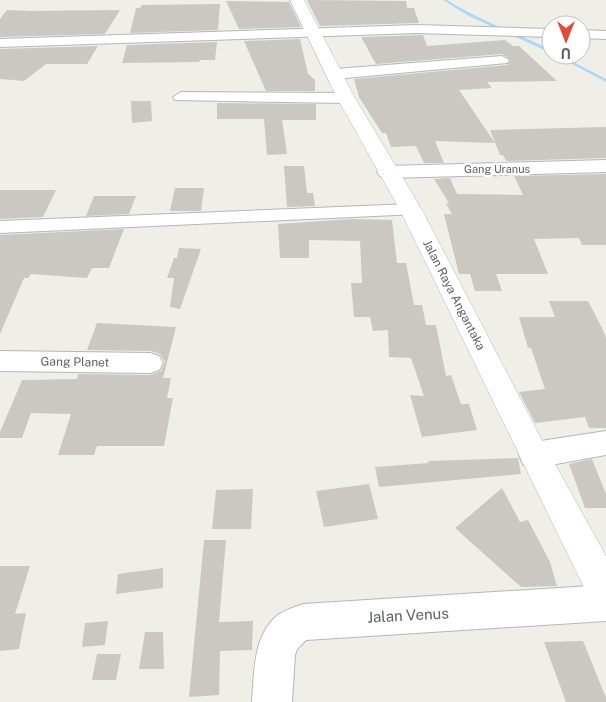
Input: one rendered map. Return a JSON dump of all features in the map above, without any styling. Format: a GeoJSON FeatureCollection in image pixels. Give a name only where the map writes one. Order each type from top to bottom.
{"type":"FeatureCollection","features":[{"type":"Feature","properties":{"kind":"main road","name":"Jalan Raya Angantaka"},"geometry":{"type":"LineString","coordinates":[[297,0],[346,98],[411,210],[534,455],[606,593]]}},
{"type":"Feature","properties":{"kind":"street"},"geometry":{"type":"LineString","coordinates":[[0,43],[452,29],[541,33]]}},
{"type":"Feature","properties":{"kind":"street"},"geometry":{"type":"LineString","coordinates":[[591,34],[606,35]]}},
{"type":"Feature","properties":{"kind":"street"},"geometry":{"type":"LineString","coordinates":[[335,74],[502,60]]}},
{"type":"Feature","properties":{"kind":"street"},"geometry":{"type":"LineString","coordinates":[[181,97],[346,98]]}},
{"type":"Feature","properties":{"kind":"street","name":"Gang Uranus"},"geometry":{"type":"LineString","coordinates":[[388,172],[557,169],[606,166]]}},
{"type":"Feature","properties":{"kind":"street"},"geometry":{"type":"LineString","coordinates":[[0,227],[411,210]]}},
{"type":"Feature","properties":{"kind":"street","name":"Gang Planet"},"geometry":{"type":"LineString","coordinates":[[0,361],[150,363]]}},
{"type":"Feature","properties":{"kind":"street"},"geometry":{"type":"LineString","coordinates":[[534,455],[606,443]]}},
{"type":"Feature","properties":{"kind":"street","name":"Jalan Venus"},"geometry":{"type":"LineString","coordinates":[[272,702],[278,644],[285,631],[304,622],[606,603]]}},
{"type":"Feature","properties":{"kind":"building"},"geometry":{"type":"Polygon","coordinates":[[[307,0],[406,1],[407,8],[414,8],[419,23],[320,26],[307,0]]]}},
{"type":"Feature","properties":{"kind":"building"},"geometry":{"type":"Polygon","coordinates":[[[226,1],[289,2],[301,27],[239,29],[226,1]]]}},
{"type":"Feature","properties":{"kind":"building"},"geometry":{"type":"Polygon","coordinates":[[[220,4],[218,30],[130,33],[136,8],[140,8],[142,5],[220,4]]]}},
{"type":"Feature","properties":{"kind":"building"},"geometry":{"type":"Polygon","coordinates":[[[7,10],[120,10],[105,34],[0,37],[0,19],[7,10]]]}},
{"type":"Feature","properties":{"kind":"building"},"geometry":{"type":"Polygon","coordinates":[[[423,35],[427,46],[505,40],[513,46],[519,46],[557,81],[487,82],[492,88],[459,90],[495,143],[435,141],[444,163],[424,163],[416,146],[391,147],[386,133],[382,133],[359,97],[354,79],[507,65],[511,60],[502,54],[376,64],[361,37],[423,35]]]}},
{"type":"Feature","properties":{"kind":"building"},"geometry":{"type":"Polygon","coordinates":[[[300,39],[308,74],[315,80],[315,91],[266,91],[244,41],[300,39]]]}},
{"type":"Feature","properties":{"kind":"building"},"geometry":{"type":"Polygon","coordinates":[[[217,42],[215,60],[122,63],[127,45],[217,42]]]}},
{"type":"Feature","properties":{"kind":"building"},"geometry":{"type":"Polygon","coordinates":[[[98,46],[87,64],[46,64],[24,81],[0,79],[0,49],[98,46]]]}},
{"type":"Feature","properties":{"kind":"building"},"geometry":{"type":"Polygon","coordinates":[[[131,101],[151,101],[152,121],[132,123],[131,101]]]}},
{"type":"Feature","properties":{"kind":"building"},"geometry":{"type":"Polygon","coordinates":[[[217,103],[316,104],[316,120],[282,120],[287,154],[267,155],[264,119],[217,119],[217,103]]]}},
{"type":"Feature","properties":{"kind":"building"},"geometry":{"type":"Polygon","coordinates":[[[606,127],[606,158],[506,161],[503,155],[500,155],[490,130],[606,127]]]}},
{"type":"Feature","properties":{"kind":"building"},"geometry":{"type":"Polygon","coordinates":[[[284,166],[304,166],[307,193],[313,193],[315,206],[287,207],[284,166]]]}},
{"type":"Feature","properties":{"kind":"building"},"geometry":{"type":"Polygon","coordinates":[[[606,174],[606,245],[582,245],[579,238],[534,239],[548,274],[496,274],[502,291],[475,291],[470,274],[459,274],[444,214],[452,214],[446,204],[449,203],[434,179],[450,178],[457,194],[523,195],[514,176],[606,174]]]}},
{"type":"Feature","properties":{"kind":"building"},"geometry":{"type":"Polygon","coordinates":[[[175,188],[204,188],[201,211],[170,211],[175,188]]]}},
{"type":"Feature","properties":{"kind":"building"},"geometry":{"type":"Polygon","coordinates":[[[0,190],[56,190],[43,217],[0,219],[0,190]]]}},
{"type":"Feature","properties":{"kind":"building"},"geometry":{"type":"Polygon","coordinates":[[[94,196],[136,196],[129,214],[86,216],[94,196]]]}},
{"type":"Feature","properties":{"kind":"building"},"geometry":{"type":"Polygon","coordinates":[[[351,219],[392,220],[397,263],[406,263],[414,305],[422,305],[426,325],[436,325],[446,376],[451,375],[461,404],[469,404],[477,430],[422,437],[410,395],[424,396],[411,358],[389,357],[388,330],[373,331],[370,317],[354,317],[351,283],[362,283],[360,241],[309,240],[309,258],[280,258],[278,224],[351,219]]]}},
{"type":"Feature","properties":{"kind":"building"},"geometry":{"type":"Polygon","coordinates":[[[124,229],[109,268],[92,268],[87,278],[31,274],[28,278],[24,278],[0,334],[0,235],[124,229]]]}},
{"type":"Feature","properties":{"kind":"building"},"geometry":{"type":"Polygon","coordinates":[[[179,248],[201,249],[180,309],[170,307],[174,278],[167,278],[174,258],[177,258],[179,248]]]}},
{"type":"Feature","properties":{"kind":"building"},"geometry":{"type":"Polygon","coordinates":[[[549,301],[588,301],[602,328],[606,338],[606,428],[589,428],[585,417],[535,423],[519,392],[545,389],[531,348],[528,348],[519,317],[555,317],[549,301]]]}},
{"type":"Feature","properties":{"kind":"building"},"geometry":{"type":"Polygon","coordinates":[[[97,323],[176,327],[163,378],[171,378],[167,398],[173,398],[164,446],[97,446],[94,455],[58,455],[71,414],[31,413],[22,438],[0,438],[0,432],[22,380],[77,379],[78,374],[150,375],[161,371],[165,362],[160,354],[151,351],[87,350],[97,323]]]}},
{"type":"Feature","properties":{"kind":"building"},"geometry":{"type":"Polygon","coordinates":[[[518,458],[521,474],[379,487],[375,467],[429,463],[428,461],[518,458]]]}},
{"type":"Feature","properties":{"kind":"building"},"geometry":{"type":"Polygon","coordinates":[[[592,459],[606,494],[606,508],[585,508],[569,464],[592,459]]]}},
{"type":"Feature","properties":{"kind":"building"},"geometry":{"type":"Polygon","coordinates":[[[369,484],[378,519],[324,527],[316,491],[369,484]]]}},
{"type":"Feature","properties":{"kind":"building"},"geometry":{"type":"Polygon","coordinates":[[[502,488],[520,522],[528,520],[550,562],[557,586],[521,587],[455,528],[502,488]]]}},
{"type":"Feature","properties":{"kind":"building"},"geometry":{"type":"Polygon","coordinates":[[[253,489],[251,529],[212,529],[216,490],[253,489]]]}},
{"type":"Feature","properties":{"kind":"building"},"geometry":{"type":"Polygon","coordinates":[[[204,540],[226,540],[219,622],[253,621],[252,650],[220,651],[219,695],[189,697],[204,540]]]}},
{"type":"Feature","properties":{"kind":"building"},"geometry":{"type":"Polygon","coordinates":[[[0,566],[30,566],[15,614],[26,613],[19,649],[0,651],[0,566]]]}},
{"type":"Feature","properties":{"kind":"building"},"geometry":{"type":"Polygon","coordinates":[[[163,568],[163,588],[116,594],[118,574],[163,568]]]}},
{"type":"Feature","properties":{"kind":"building"},"geometry":{"type":"Polygon","coordinates":[[[108,621],[105,645],[82,647],[85,623],[108,621]]]}},
{"type":"Feature","properties":{"kind":"building"},"geometry":{"type":"Polygon","coordinates":[[[145,632],[163,632],[164,669],[139,669],[145,632]]]}},
{"type":"Feature","properties":{"kind":"building"},"geometry":{"type":"Polygon","coordinates":[[[583,641],[606,702],[566,702],[544,642],[583,641]]]}},
{"type":"Feature","properties":{"kind":"building"},"geometry":{"type":"Polygon","coordinates":[[[97,654],[121,654],[116,680],[92,680],[97,654]]]}},
{"type":"Feature","properties":{"kind":"waterway"},"geometry":{"type":"LineString","coordinates":[[445,0],[484,22],[541,47]]}},
{"type":"Feature","properties":{"kind":"waterway"},"geometry":{"type":"LineString","coordinates":[[576,65],[606,81]]}}]}
